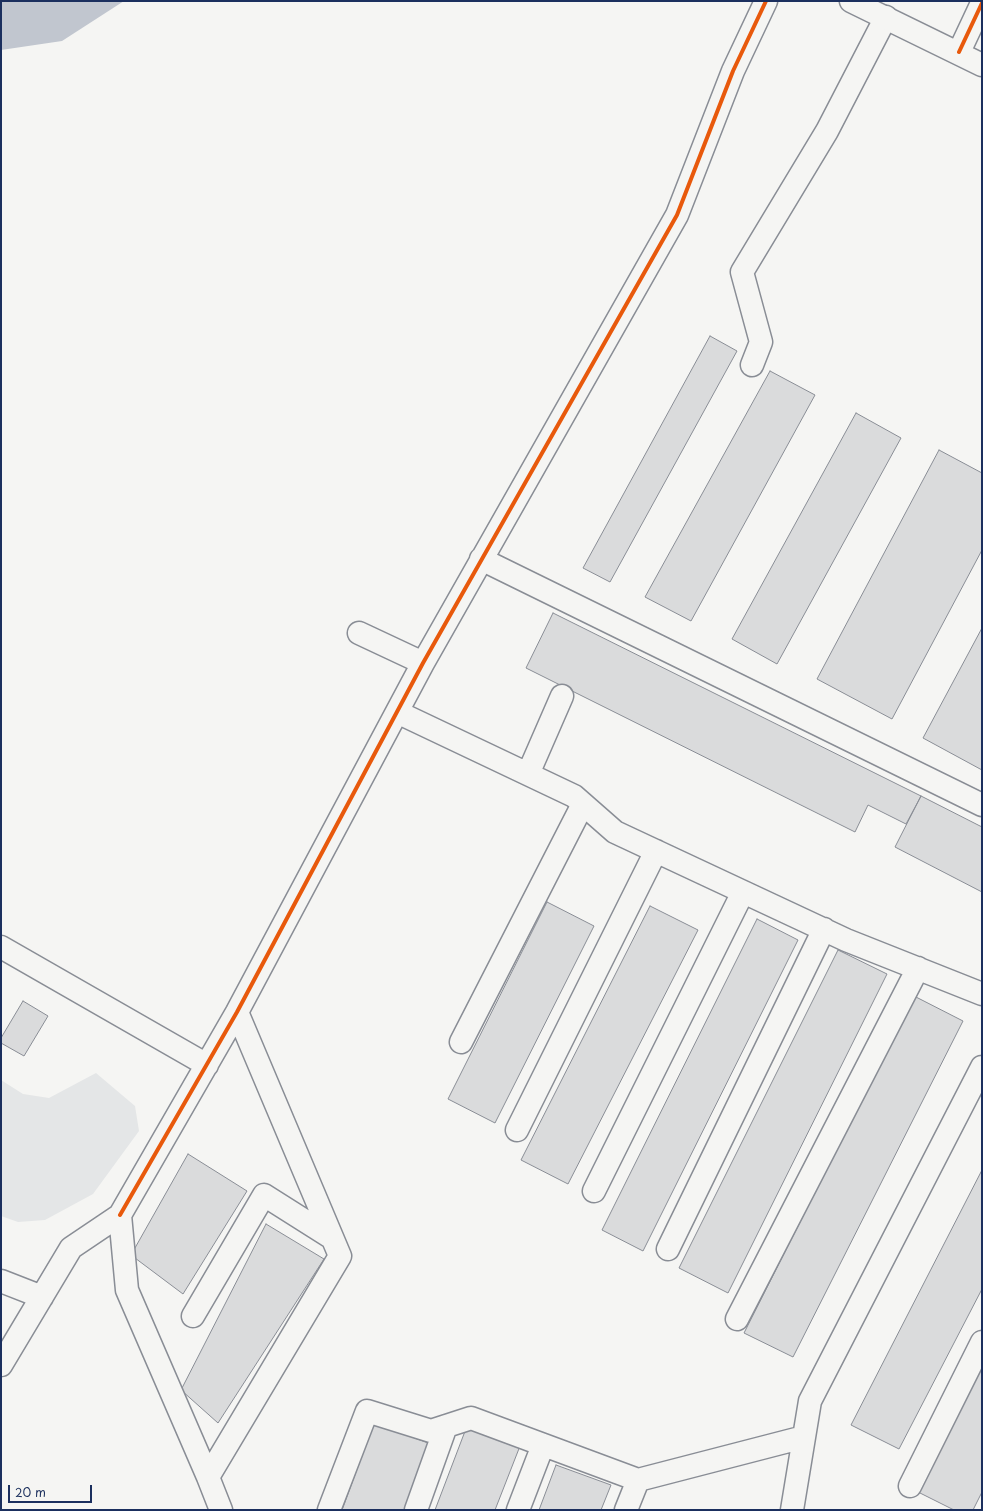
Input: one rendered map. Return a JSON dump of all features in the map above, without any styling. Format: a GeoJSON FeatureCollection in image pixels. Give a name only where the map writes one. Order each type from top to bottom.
{"type":"FeatureCollection","features":[{"type":"Feature","properties":{"kind":"street"},"geometry":{"type":"LineString","coordinates":[[1,1365],[71,1248],[120,1214],[237,1012],[423,663],[676,215],[733,71],[766,1]]}},
{"type":"Feature","properties":{"kind":"street"},"geometry":{"type":"LineString","coordinates":[[851,1],[959,52],[982,65]]}},
{"type":"Feature","properties":{"kind":"street"},"geometry":{"type":"LineString","coordinates":[[959,52],[982,4]]}},
{"type":"Feature","properties":{"kind":"street"},"geometry":{"type":"LineString","coordinates":[[752,365],[761,342],[742,272],[827,131],[886,17]]}},
{"type":"Feature","properties":{"kind":"street"},"geometry":{"type":"LineString","coordinates":[[482,559],[982,805]]}},
{"type":"Feature","properties":{"kind":"street"},"geometry":{"type":"LineString","coordinates":[[359,634],[423,663]]}},
{"type":"Feature","properties":{"kind":"street"},"geometry":{"type":"LineString","coordinates":[[528,774],[562,696]]}},
{"type":"Feature","properties":{"kind":"street"},"geometry":{"type":"LineString","coordinates":[[397,712],[574,796],[615,832],[846,940],[982,994]]}},
{"type":"Feature","properties":{"kind":"street"},"geometry":{"type":"LineString","coordinates":[[461,1042],[583,804]]}},
{"type":"Feature","properties":{"kind":"street"},"geometry":{"type":"LineString","coordinates":[[517,1130],[656,851]]}},
{"type":"Feature","properties":{"kind":"street"},"geometry":{"type":"LineString","coordinates":[[594,1191],[743,892]]}},
{"type":"Feature","properties":{"kind":"street"},"geometry":{"type":"LineString","coordinates":[[668,1249],[824,929]]}},
{"type":"Feature","properties":{"kind":"street"},"geometry":{"type":"LineString","coordinates":[[1,948],[207,1065]]}},
{"type":"Feature","properties":{"kind":"street"},"geometry":{"type":"LineString","coordinates":[[737,1319],[918,968]]}},
{"type":"Feature","properties":{"kind":"street"},"geometry":{"type":"LineString","coordinates":[[208,1477],[340,1256],[237,1012]]}},
{"type":"Feature","properties":{"kind":"street"},"geometry":{"type":"LineString","coordinates":[[792,1510],[810,1401],[982,1067]]}},
{"type":"Feature","properties":{"kind":"street"},"geometry":{"type":"LineString","coordinates":[[193,1316],[264,1195],[332,1238]]}},
{"type":"Feature","properties":{"kind":"street"},"geometry":{"type":"LineString","coordinates":[[120,1214],[127,1290],[221,1510]]}},
{"type":"Feature","properties":{"kind":"street"},"geometry":{"type":"LineString","coordinates":[[1,1281],[42,1297]]}},
{"type":"Feature","properties":{"kind":"street"},"geometry":{"type":"LineString","coordinates":[[910,1486],[982,1342]]}},
{"type":"Feature","properties":{"kind":"street"},"geometry":{"type":"LineString","coordinates":[[329,1510],[367,1411],[431,1431],[471,1418],[638,1480],[804,1437]]}},
{"type":"Feature","properties":{"kind":"street"},"geometry":{"type":"LineString","coordinates":[[416,1510],[446,1426]]}},
{"type":"Feature","properties":{"kind":"street"},"geometry":{"type":"LineString","coordinates":[[518,1510],[543,1444]]}},
{"type":"Feature","properties":{"kind":"street"},"geometry":{"type":"LineString","coordinates":[[626,1510],[638,1480]]}},
{"type":"Feature","properties":{"kind":"shaded area"},"geometry":{"type":"Polygon","coordinates":[[[1,1],[124,1],[62,41],[1,50],[1,1]]]}},
{"type":"Feature","properties":{"kind":"shaded area"},"geometry":{"type":"Polygon","coordinates":[[[96,1073],[135,1106],[139,1131],[93,1194],[45,1220],[18,1222],[1,1216],[1,1080],[23,1094],[49,1098],[96,1073]]]}},
{"type":"Feature","properties":{"kind":"building"},"geometry":{"type":"Polygon","coordinates":[[[710,336],[737,351],[610,582],[583,568],[710,336]]]}},
{"type":"Feature","properties":{"kind":"building"},"geometry":{"type":"Polygon","coordinates":[[[770,371],[815,395],[691,621],[645,597],[770,371]]]}},
{"type":"Feature","properties":{"kind":"building"},"geometry":{"type":"Polygon","coordinates":[[[856,413],[901,438],[777,664],[732,639],[856,413]]]}},
{"type":"Feature","properties":{"kind":"building"},"geometry":{"type":"Polygon","coordinates":[[[939,450],[982,473],[982,550],[892,719],[817,679],[939,450]]]}},
{"type":"Feature","properties":{"kind":"building"},"geometry":{"type":"Polygon","coordinates":[[[553,613],[921,796],[906,824],[868,805],[855,832],[526,668],[553,613]]]}},
{"type":"Feature","properties":{"kind":"building"},"geometry":{"type":"Polygon","coordinates":[[[982,628],[982,770],[923,738],[982,628]]]}},
{"type":"Feature","properties":{"kind":"building"},"geometry":{"type":"Polygon","coordinates":[[[921,796],[982,827],[982,892],[895,847],[921,796]]]}},
{"type":"Feature","properties":{"kind":"building"},"geometry":{"type":"Polygon","coordinates":[[[547,902],[594,926],[495,1123],[448,1099],[547,902]]]}},
{"type":"Feature","properties":{"kind":"building"},"geometry":{"type":"Polygon","coordinates":[[[650,906],[698,930],[568,1184],[521,1160],[650,906]]]}},
{"type":"Feature","properties":{"kind":"building"},"geometry":{"type":"Polygon","coordinates":[[[757,919],[798,940],[643,1251],[602,1230],[757,919]]]}},
{"type":"Feature","properties":{"kind":"building"},"geometry":{"type":"Polygon","coordinates":[[[838,950],[887,974],[728,1293],[679,1268],[838,950]]]}},
{"type":"Feature","properties":{"kind":"building"},"geometry":{"type":"Polygon","coordinates":[[[914,996],[963,1021],[793,1357],[744,1333],[914,996]]]}},
{"type":"Feature","properties":{"kind":"building"},"geometry":{"type":"Polygon","coordinates":[[[23,1001],[48,1016],[24,1056],[1,1043],[1,1038],[23,1001]]]}},
{"type":"Feature","properties":{"kind":"building"},"geometry":{"type":"Polygon","coordinates":[[[188,1154],[247,1191],[183,1294],[131,1255],[188,1154]]]}},
{"type":"Feature","properties":{"kind":"building"},"geometry":{"type":"Polygon","coordinates":[[[982,1170],[982,1289],[899,1449],[851,1425],[982,1170]]]}},
{"type":"Feature","properties":{"kind":"building"},"geometry":{"type":"Polygon","coordinates":[[[266,1224],[324,1259],[218,1423],[181,1390],[266,1224]]]}},
{"type":"Feature","properties":{"kind":"building"},"geometry":{"type":"Polygon","coordinates":[[[982,1367],[982,1492],[973,1510],[954,1510],[918,1492],[982,1367]]]}},
{"type":"Feature","properties":{"kind":"building"},"geometry":{"type":"Polygon","coordinates":[[[374,1423],[431,1444],[407,1510],[342,1510],[374,1423]]]}},
{"type":"Feature","properties":{"kind":"building"},"geometry":{"type":"Polygon","coordinates":[[[467,1426],[520,1446],[495,1510],[435,1510],[467,1426]]]}},
{"type":"Feature","properties":{"kind":"building"},"geometry":{"type":"Polygon","coordinates":[[[556,1465],[611,1485],[601,1510],[539,1510],[556,1465]]]}},
{"type":"Feature","properties":{"kind":"cycle path"},"geometry":{"type":"LineString","coordinates":[[120,1215],[237,1012],[423,663],[677,215],[733,71],[766,1]]}},
{"type":"Feature","properties":{"kind":"cycle path"},"geometry":{"type":"LineString","coordinates":[[959,52],[982,3]]}}]}
